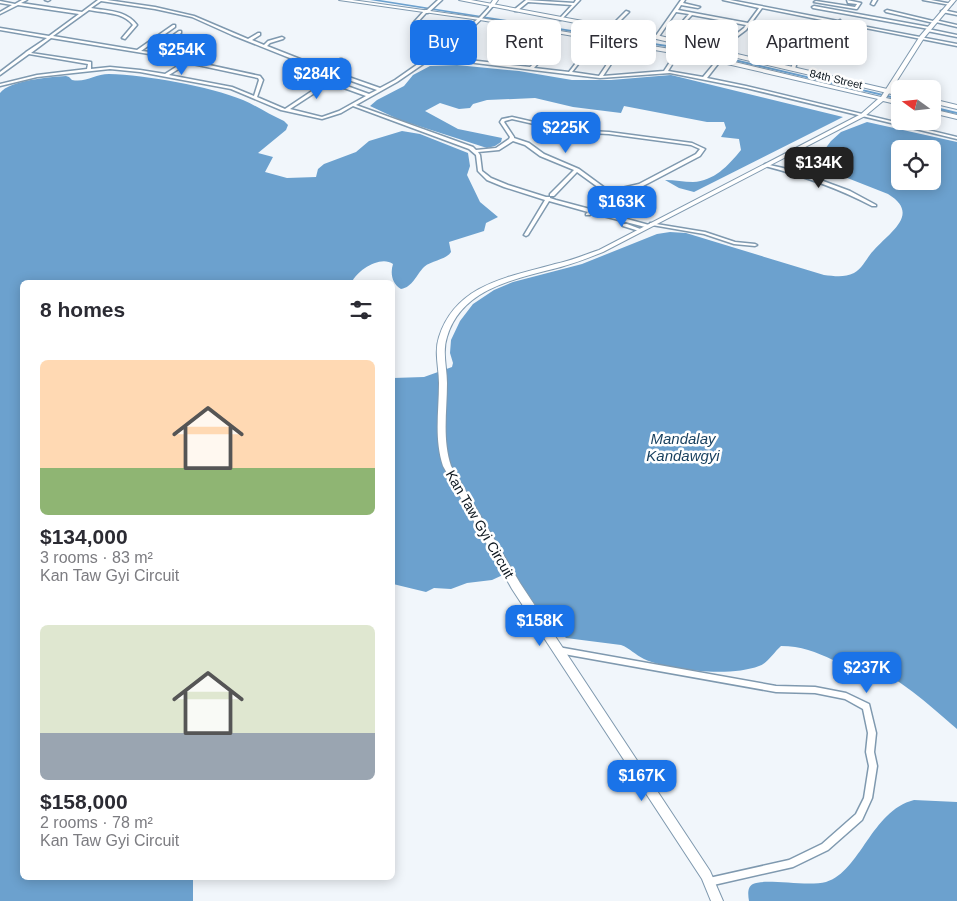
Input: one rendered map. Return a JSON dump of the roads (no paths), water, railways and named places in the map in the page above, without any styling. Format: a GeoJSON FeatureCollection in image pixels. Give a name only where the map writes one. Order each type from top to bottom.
{"type":"FeatureCollection","features":[{"type":"Feature","properties":{"kind":"main road","name":"84th Street"},"geometry":{"type":"LineString","coordinates":[[464,0],[494,3],[516,10],[571,21]]}},
{"type":"Feature","properties":{"kind":"main road","name":"84th Street"},"geometry":{"type":"LineString","coordinates":[[738,56],[891,93]]}},
{"type":"Feature","properties":{"kind":"main road"},"geometry":{"type":"LineString","coordinates":[[941,104],[957,107]]}},
{"type":"Feature","properties":{"kind":"street"},"geometry":{"type":"LineString","coordinates":[[0,14],[25,0]]}},
{"type":"Feature","properties":{"kind":"street"},"geometry":{"type":"LineString","coordinates":[[0,74],[100,0],[147,6],[187,15],[309,63],[322,70],[380,90]]}},
{"type":"Feature","properties":{"kind":"street"},"geometry":{"type":"LineString","coordinates":[[341,0],[493,20]]}},
{"type":"Feature","properties":{"kind":"street"},"geometry":{"type":"LineString","coordinates":[[417,20],[440,0]]}},
{"type":"Feature","properties":{"kind":"street"},"geometry":{"type":"LineString","coordinates":[[725,0],[835,20]]}},
{"type":"Feature","properties":{"kind":"street"},"geometry":{"type":"LineString","coordinates":[[816,3],[856,8],[859,4],[849,2],[849,0]]}},
{"type":"Feature","properties":{"kind":"street"},"geometry":{"type":"LineString","coordinates":[[925,0],[952,2]]}},
{"type":"Feature","properties":{"kind":"street"},"geometry":{"type":"LineString","coordinates":[[516,10],[527,1],[577,2]]}},
{"type":"Feature","properties":{"kind":"street"},"geometry":{"type":"LineString","coordinates":[[0,2],[83,13]]}},
{"type":"Feature","properties":{"kind":"street"},"geometry":{"type":"LineString","coordinates":[[561,19],[577,2]]}},
{"type":"Feature","properties":{"kind":"street"},"geometry":{"type":"LineString","coordinates":[[656,35],[682,2],[698,7]]}},
{"type":"Feature","properties":{"kind":"street"},"geometry":{"type":"LineString","coordinates":[[863,115],[882,99],[922,37],[952,2]]}},
{"type":"Feature","properties":{"kind":"street"},"geometry":{"type":"LineString","coordinates":[[477,21],[494,3]]}},
{"type":"Feature","properties":{"kind":"street"},"geometry":{"type":"LineString","coordinates":[[810,15],[816,3]]}},
{"type":"Feature","properties":{"kind":"street"},"geometry":{"type":"LineString","coordinates":[[816,3],[957,36]]}},
{"type":"Feature","properties":{"kind":"street"},"geometry":{"type":"LineString","coordinates":[[752,20],[762,7]]}},
{"type":"Feature","properties":{"kind":"street"},"geometry":{"type":"LineString","coordinates":[[88,9],[125,16],[131,19],[135,25],[134,28],[124,38]]}},
{"type":"Feature","properties":{"kind":"street"},"geometry":{"type":"LineString","coordinates":[[676,11],[748,24]]}},
{"type":"Feature","properties":{"kind":"street"},"geometry":{"type":"LineString","coordinates":[[887,11],[957,26]]}},
{"type":"Feature","properties":{"kind":"street"},"geometry":{"type":"LineString","coordinates":[[943,11],[957,14]]}},
{"type":"Feature","properties":{"kind":"street"},"geometry":{"type":"LineString","coordinates":[[620,20],[627,12]]}},
{"type":"Feature","properties":{"kind":"street"},"geometry":{"type":"LineString","coordinates":[[685,20],[690,14]]}},
{"type":"Feature","properties":{"kind":"street"},"geometry":{"type":"LineString","coordinates":[[738,33],[748,25]]}},
{"type":"Feature","properties":{"kind":"street"},"geometry":{"type":"LineString","coordinates":[[138,51],[174,26]]}},
{"type":"Feature","properties":{"kind":"street"},"geometry":{"type":"LineString","coordinates":[[867,26],[957,45]]}},
{"type":"Feature","properties":{"kind":"street"},"geometry":{"type":"LineString","coordinates":[[0,29],[151,53],[259,77],[260,80],[255,98]]}},
{"type":"Feature","properties":{"kind":"street"},"geometry":{"type":"LineString","coordinates":[[151,53],[180,32]]}},
{"type":"Feature","properties":{"kind":"street"},"geometry":{"type":"LineString","coordinates":[[249,40],[259,34]]}},
{"type":"Feature","properties":{"kind":"street"},"geometry":{"type":"LineString","coordinates":[[265,46],[269,42],[282,38]]}},
{"type":"Feature","properties":{"kind":"street"},"geometry":{"type":"LineString","coordinates":[[28,53],[90,63],[89,70]]}},
{"type":"Feature","properties":{"kind":"street"},"geometry":{"type":"LineString","coordinates":[[322,70],[341,60]]}},
{"type":"Feature","properties":{"kind":"street"},"geometry":{"type":"LineString","coordinates":[[165,76],[188,61]]}},
{"type":"Feature","properties":{"kind":"street"},"geometry":{"type":"LineString","coordinates":[[0,85],[37,76],[89,70],[125,69],[232,88],[286,110],[322,118],[340,112],[370,96],[418,65]]}},
{"type":"Feature","properties":{"kind":"street"},"geometry":{"type":"LineString","coordinates":[[496,65],[600,77],[666,72],[705,78],[957,138]]}},
{"type":"Feature","properties":{"kind":"street"},"geometry":{"type":"LineString","coordinates":[[531,69],[535,65]]}},
{"type":"Feature","properties":{"kind":"street"},"geometry":{"type":"LineString","coordinates":[[569,74],[576,65]]}},
{"type":"Feature","properties":{"kind":"street"},"geometry":{"type":"LineString","coordinates":[[600,77],[608,65]]}},
{"type":"Feature","properties":{"kind":"street"},"geometry":{"type":"LineString","coordinates":[[666,72],[670,65]]}},
{"type":"Feature","properties":{"kind":"street"},"geometry":{"type":"LineString","coordinates":[[705,78],[715,65]]}},
{"type":"Feature","properties":{"kind":"street"},"geometry":{"type":"LineString","coordinates":[[738,65],[891,101]]}},
{"type":"Feature","properties":{"kind":"street"},"geometry":{"type":"LineString","coordinates":[[793,69],[794,65]]}},
{"type":"Feature","properties":{"kind":"street"},"geometry":{"type":"LineString","coordinates":[[303,71],[370,96]]}},
{"type":"Feature","properties":{"kind":"street"},"geometry":{"type":"LineString","coordinates":[[286,110],[339,76]]}},
{"type":"Feature","properties":{"kind":"street"},"geometry":{"type":"LineString","coordinates":[[353,105],[477,151],[497,149],[512,139]]}},
{"type":"Feature","properties":{"kind":"street"},"geometry":{"type":"LineString","coordinates":[[941,113],[957,117]]}},
{"type":"Feature","properties":{"kind":"street","name":"Kan Taw Gyi Circuit"},"geometry":{"type":"LineString","coordinates":[[717,901],[709,882],[508,574],[445,461],[442,438],[442,338],[464,303],[482,290],[516,275],[583,258],[647,227],[863,115]]}},
{"type":"Feature","properties":{"kind":"street"},"geometry":{"type":"LineString","coordinates":[[589,213],[609,193],[641,185],[698,155],[703,150],[695,145],[609,133],[569,130],[512,118],[503,120],[502,122],[512,139],[527,144],[542,155],[577,170],[609,193]]}},
{"type":"Feature","properties":{"kind":"street"},"geometry":{"type":"LineString","coordinates":[[477,151],[480,171],[489,179],[499,184],[550,197],[562,207],[647,227],[705,233],[734,243],[755,245]]}},
{"type":"Feature","properties":{"kind":"street"},"geometry":{"type":"LineString","coordinates":[[767,165],[819,179],[848,190],[874,205]]}},
{"type":"Feature","properties":{"kind":"street"},"geometry":{"type":"LineString","coordinates":[[526,235],[550,197],[577,170]]}},
{"type":"Feature","properties":{"kind":"street"},"geometry":{"type":"LineString","coordinates":[[557,650],[776,689],[815,690],[846,696],[866,707],[872,734],[870,752],[873,766],[868,798],[859,817],[825,847],[790,864],[709,882]]}},
{"type":"Feature","properties":{"kind":"water"},"geometry":{"type":"Polygon","coordinates":[[[457,65],[519,71],[572,80],[611,80],[671,75],[843,117],[694,192],[679,188],[665,180],[701,181],[714,176],[726,167],[741,150],[739,139],[721,137],[726,128],[724,122],[707,122],[624,106],[621,113],[573,107],[535,98],[487,100],[473,104],[470,108],[459,109],[440,103],[425,111],[458,129],[502,138],[501,142],[495,146],[487,148],[400,120],[370,106],[377,100],[404,86],[413,75],[430,66],[457,65]]]}},
{"type":"Feature","properties":{"kind":"water"},"geometry":{"type":"Polygon","coordinates":[[[99,75],[124,75],[159,79],[213,90],[243,100],[284,121],[288,125],[286,130],[258,153],[273,157],[265,172],[287,178],[316,177],[318,169],[324,164],[356,152],[369,141],[402,131],[420,134],[468,153],[470,166],[467,175],[480,202],[498,217],[486,223],[484,231],[449,242],[451,252],[449,255],[424,267],[409,286],[401,289],[393,278],[393,264],[382,261],[364,269],[354,280],[20,280],[20,880],[193,880],[193,901],[0,901],[0,93],[12,85],[31,80],[66,76],[77,81],[99,75]]]}},
{"type":"Feature","properties":{"kind":"water","name":"Mandalay Kandawgyi"},"geometry":{"type":"Polygon","coordinates":[[[867,122],[891,127],[891,130],[903,130],[957,142],[957,729],[900,683],[863,663],[837,661],[808,650],[781,646],[765,662],[759,666],[747,669],[717,672],[669,667],[644,659],[621,645],[566,638],[538,609],[519,581],[505,574],[492,580],[467,583],[451,589],[434,588],[426,592],[395,584],[395,378],[424,377],[452,367],[451,340],[460,321],[473,304],[494,290],[513,282],[582,264],[657,234],[670,232],[686,233],[824,275],[843,276],[854,273],[894,230],[902,216],[902,209],[898,201],[888,194],[827,170],[809,159],[812,154],[825,149],[841,132],[867,122]]]}},
{"type":"Feature","properties":{"kind":"water"},"geometry":{"type":"Polygon","coordinates":[[[914,800],[957,802],[957,901],[749,901],[750,887],[759,882],[808,884],[826,882],[838,876],[858,854],[887,816],[899,806],[914,800]]]}},
{"type":"Feature","properties":{"kind":"waterway"},"geometry":{"type":"LineString","coordinates":[[372,0],[692,50],[891,97]]}},
{"type":"Feature","properties":{"kind":"waterway"},"geometry":{"type":"LineString","coordinates":[[941,109],[957,113]]}}]}
